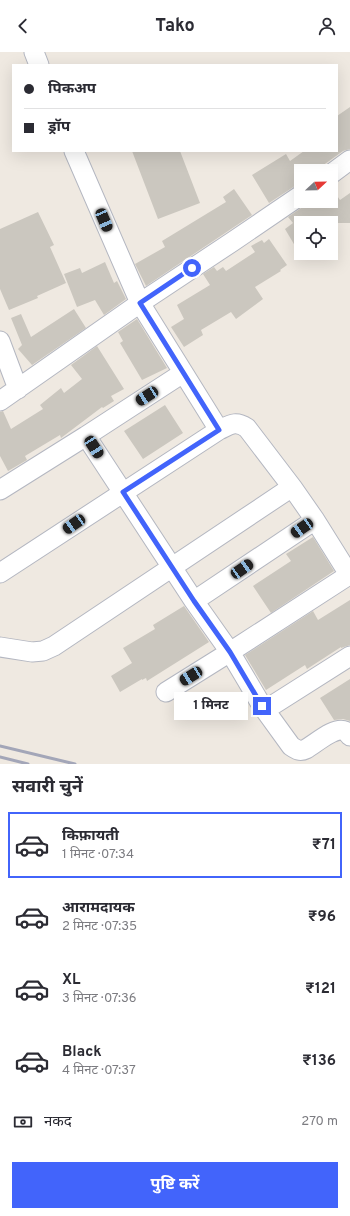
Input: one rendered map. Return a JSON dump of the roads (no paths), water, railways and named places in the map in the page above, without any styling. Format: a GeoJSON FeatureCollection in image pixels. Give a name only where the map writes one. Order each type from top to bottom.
{"type":"FeatureCollection","features":[{"type":"Feature","properties":{"kind":"street"},"geometry":{"type":"LineString","coordinates":[[34,52],[39,64]]}},
{"type":"Feature","properties":{"kind":"street"},"geometry":{"type":"LineString","coordinates":[[74,152],[140,303],[219,430]]}},
{"type":"Feature","properties":{"kind":"street"},"geometry":{"type":"LineString","coordinates":[[338,169],[350,160]]}},
{"type":"Feature","properties":{"kind":"street"},"geometry":{"type":"LineString","coordinates":[[0,401],[140,303],[294,199]]}},
{"type":"Feature","properties":{"kind":"street"},"geometry":{"type":"LineString","coordinates":[[0,341],[18,389]]}},
{"type":"Feature","properties":{"kind":"street"},"geometry":{"type":"LineString","coordinates":[[0,490],[183,373]]}},
{"type":"Feature","properties":{"kind":"street"},"geometry":{"type":"LineString","coordinates":[[0,573],[219,430],[232,424],[241,424],[247,428],[315,520],[350,576],[166,692]]}},
{"type":"Feature","properties":{"kind":"street"},"geometry":{"type":"LineString","coordinates":[[86,436],[172,568],[230,652],[265,710],[292,746],[297,750],[302,751],[332,732],[339,730],[345,731],[350,736]]}},
{"type":"Feature","properties":{"kind":"street"},"geometry":{"type":"LineString","coordinates":[[0,647],[32,652],[43,651],[54,646],[292,487]]}},
{"type":"Feature","properties":{"kind":"street"},"geometry":{"type":"LineString","coordinates":[[194,601],[315,520]]}},
{"type":"Feature","properties":{"kind":"street"},"geometry":{"type":"LineString","coordinates":[[265,710],[350,656]]}},
{"type":"Feature","properties":{"kind":"railway"},"geometry":{"type":"LineString","coordinates":[[0,746],[75,764]]}},
{"type":"Feature","properties":{"kind":"railway"},"geometry":{"type":"LineString","coordinates":[[0,757],[28,764]]}}]}
